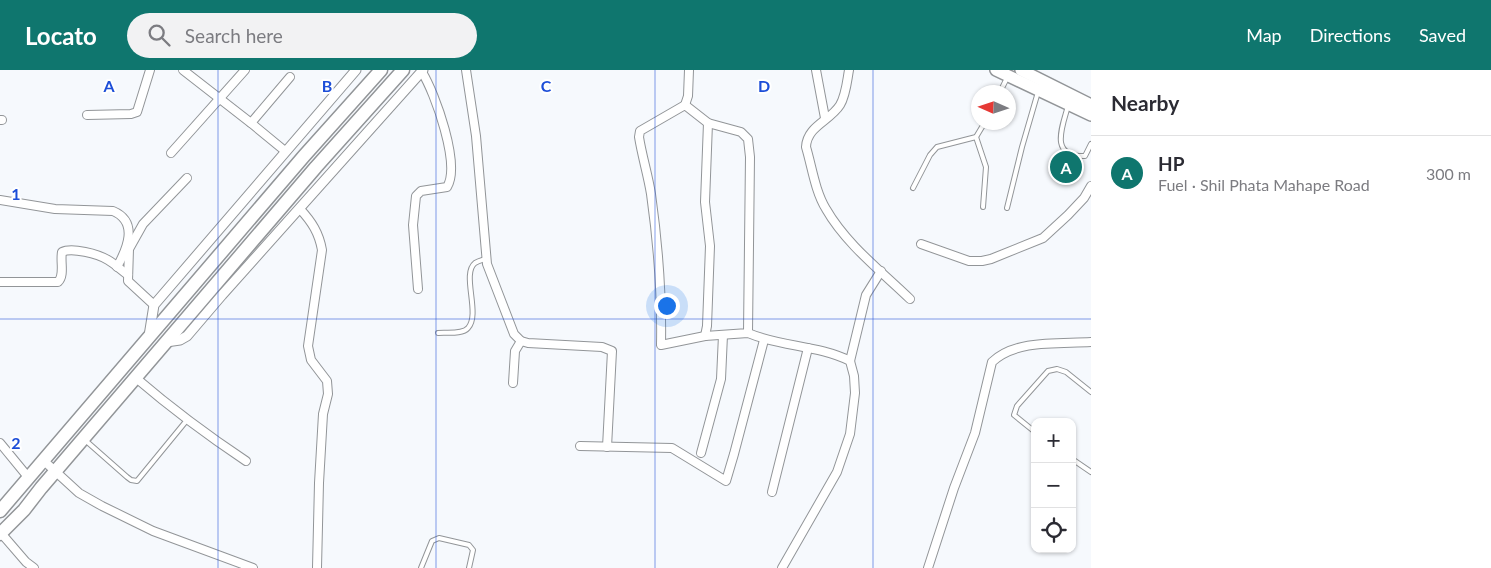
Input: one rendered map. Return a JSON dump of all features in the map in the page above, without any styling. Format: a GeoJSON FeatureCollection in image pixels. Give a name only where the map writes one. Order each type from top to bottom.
{"type":"FeatureCollection","features":[{"type":"Feature","properties":{"kind":"highway"},"geometry":{"type":"LineString","coordinates":[[0,511],[214,260],[381,70]]}},
{"type":"Feature","properties":{"kind":"highway"},"geometry":{"type":"LineString","coordinates":[[0,533],[24,510],[316,167],[403,70]]}},
{"type":"Feature","properties":{"kind":"highway"},"geometry":{"type":"LineString","coordinates":[[95,399],[108,410]]}},
{"type":"Feature","properties":{"kind":"main road"},"geometry":{"type":"LineString","coordinates":[[996,70],[1091,115]]}},
{"type":"Feature","properties":{"kind":"main road"},"geometry":{"type":"LineString","coordinates":[[1021,70],[1091,105]]}},
{"type":"Feature","properties":{"kind":"street"},"geometry":{"type":"LineString","coordinates":[[87,115],[131,114],[137,112],[150,70]]}},
{"type":"Feature","properties":{"kind":"street"},"geometry":{"type":"LineString","coordinates":[[183,70],[285,152]]}},
{"type":"Feature","properties":{"kind":"street"},"geometry":{"type":"LineString","coordinates":[[171,153],[245,70]]}},
{"type":"Feature","properties":{"kind":"street"},"geometry":{"type":"LineString","coordinates":[[149,336],[154,305],[356,70]]}},
{"type":"Feature","properties":{"kind":"street"},"geometry":{"type":"LineString","coordinates":[[466,70],[476,136],[487,264],[514,334],[520,341],[543,344],[602,346],[612,351],[607,447]]}},
{"type":"Feature","properties":{"kind":"street"},"geometry":{"type":"LineString","coordinates":[[689,70],[688,96],[684,105],[640,131],[639,137],[650,192],[656,239],[661,290],[661,345],[705,336],[748,333],[764,340],[835,353],[850,361]]}},
{"type":"Feature","properties":{"kind":"street"},"geometry":{"type":"LineString","coordinates":[[816,70],[825,118]]}},
{"type":"Feature","properties":{"kind":"street"},"geometry":{"type":"LineString","coordinates":[[849,70],[845,91],[840,104],[812,131],[806,140],[806,147],[825,208],[838,226],[910,299]]}},
{"type":"Feature","properties":{"kind":"street"},"geometry":{"type":"LineString","coordinates":[[166,342],[180,340],[187,336],[222,294],[422,71],[429,83],[443,121],[451,164],[451,180],[447,187],[421,191],[416,196],[413,225],[418,289]]}},
{"type":"Feature","properties":{"kind":"street"},"geometry":{"type":"LineString","coordinates":[[251,123],[290,77]]}},
{"type":"Feature","properties":{"kind":"street"},"geometry":{"type":"LineString","coordinates":[[684,105],[708,123],[741,132],[748,139],[750,157],[748,333]]}},
{"type":"Feature","properties":{"kind":"street"},"geometry":{"type":"LineString","coordinates":[[705,336],[710,246],[706,202],[708,123]]}},
{"type":"Feature","properties":{"kind":"street"},"geometry":{"type":"LineString","coordinates":[[154,305],[128,281],[128,249],[144,224],[187,178]]}},
{"type":"Feature","properties":{"kind":"street"},"geometry":{"type":"LineString","coordinates":[[922,244],[969,261],[991,259],[1042,238],[1068,216],[1084,198],[1091,186]]}},
{"type":"Feature","properties":{"kind":"street"},"geometry":{"type":"LineString","coordinates":[[0,200],[55,208],[112,211],[117,213],[121,216],[129,231],[124,254],[117,267]]}},
{"type":"Feature","properties":{"kind":"street"},"geometry":{"type":"LineString","coordinates":[[300,209],[310,219],[320,236],[322,250],[308,346],[311,360],[327,381],[328,394],[323,414],[317,568]]}},
{"type":"Feature","properties":{"kind":"street"},"geometry":{"type":"LineString","coordinates":[[0,282],[58,282],[61,280],[62,275],[62,252],[65,250],[74,250],[100,256],[128,275]]}},
{"type":"Feature","properties":{"kind":"street"},"geometry":{"type":"LineString","coordinates":[[782,568],[837,472],[850,434],[854,376],[850,361],[866,295],[881,271]]}},
{"type":"Feature","properties":{"kind":"street"},"geometry":{"type":"LineString","coordinates":[[702,453],[721,379],[723,335]]}},
{"type":"Feature","properties":{"kind":"street"},"geometry":{"type":"LineString","coordinates":[[580,446],[672,448],[726,480],[764,340]]}},
{"type":"Feature","properties":{"kind":"street"},"geometry":{"type":"LineString","coordinates":[[513,383],[514,351],[520,341]]}},
{"type":"Feature","properties":{"kind":"street"},"geometry":{"type":"LineString","coordinates":[[928,568],[954,488],[975,432],[992,362],[1000,355],[1023,346],[1091,342]]}},
{"type":"Feature","properties":{"kind":"street"},"geometry":{"type":"LineString","coordinates":[[772,492],[808,348]]}},
{"type":"Feature","properties":{"kind":"street"},"geometry":{"type":"LineString","coordinates":[[136,378],[187,420],[246,461]]}},
{"type":"Feature","properties":{"kind":"street"},"geometry":{"type":"LineString","coordinates":[[0,443],[28,477]]}},
{"type":"Feature","properties":{"kind":"street"},"geometry":{"type":"LineString","coordinates":[[43,460],[79,493],[110,510],[153,531],[252,568]]}},
{"type":"Feature","properties":{"kind":"street"},"geometry":{"type":"LineString","coordinates":[[0,533],[26,562],[34,568]]}},
{"type":"Feature","properties":{"kind":"lane"},"geometry":{"type":"LineString","coordinates":[[1004,85],[1008,76]]}},
{"type":"Feature","properties":{"kind":"lane"},"geometry":{"type":"LineString","coordinates":[[1007,208],[1038,90]]}},
{"type":"Feature","properties":{"kind":"lane"},"geometry":{"type":"LineString","coordinates":[[1068,104],[1060,134],[1060,144],[1064,151],[1077,156],[1085,156],[1091,144]]}},
{"type":"Feature","properties":{"kind":"lane"},"geometry":{"type":"LineString","coordinates":[[913,188],[930,155],[937,147],[976,137],[980,130]]}},
{"type":"Feature","properties":{"kind":"lane"},"geometry":{"type":"LineString","coordinates":[[976,137],[986,167],[983,207]]}},
{"type":"Feature","properties":{"kind":"lane"},"geometry":{"type":"LineString","coordinates":[[438,333],[460,332],[468,328],[473,311],[471,269],[476,262],[486,258]]}},
{"type":"Feature","properties":{"kind":"lane"},"geometry":{"type":"LineString","coordinates":[[1031,429],[1014,415],[1017,406],[1048,371],[1057,369],[1066,372],[1091,392]]}},
{"type":"Feature","properties":{"kind":"lane"},"geometry":{"type":"LineString","coordinates":[[84,438],[127,477],[137,481],[187,420]]}},
{"type":"Feature","properties":{"kind":"lane"},"geometry":{"type":"LineString","coordinates":[[1076,461],[1091,472]]}},
{"type":"Feature","properties":{"kind":"lane"},"geometry":{"type":"LineString","coordinates":[[421,568],[432,541],[438,538],[469,545],[473,550],[469,568]]}},
{"type":"Feature","properties":{"kind":"place","name":"HP"},"geometry":{"type":"Point","coordinates":[1066,167]}}]}
